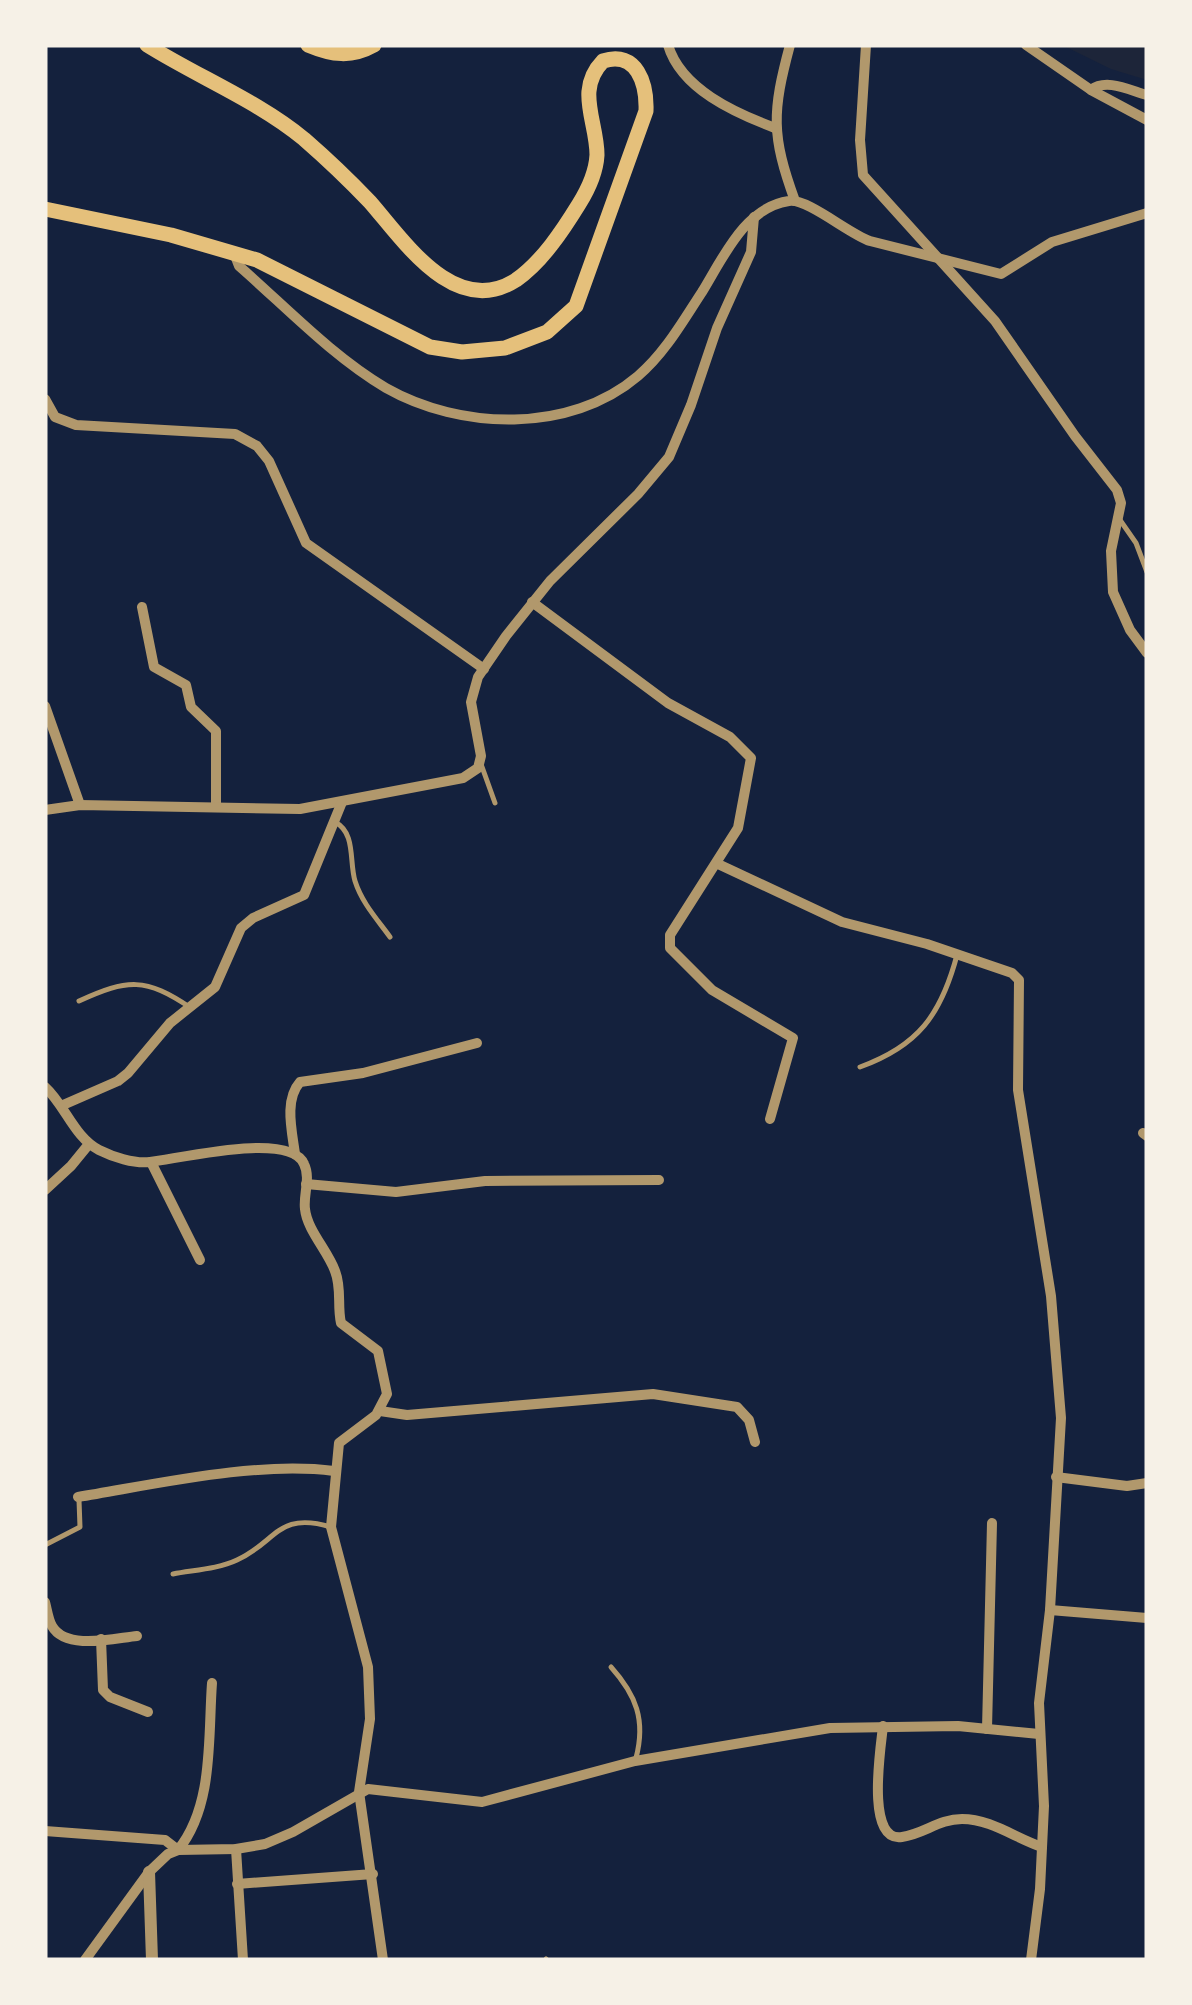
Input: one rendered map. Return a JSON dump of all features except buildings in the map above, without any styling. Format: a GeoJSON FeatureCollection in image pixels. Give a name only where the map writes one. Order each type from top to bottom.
{"type":"FeatureCollection","features":[{"type":"Feature","properties":{"kind":"main road"},"geometry":{"type":"LineString","coordinates":[[45,209],[140,228],[268,264],[430,347],[477,352],[506,348],[538,337],[564,320],[580,299],[644,122],[646,93],[642,76],[605,52],[588,89],[597,158],[594,177],[584,196],[559,233],[522,275],[500,287],[473,288],[454,284],[432,270],[354,186],[285,124],[147,45]]}},
{"type":"Feature","properties":{"kind":"main road"},"geometry":{"type":"LineString","coordinates":[[308,45],[338,55],[361,52],[374,45]]}},
{"type":"Feature","properties":{"kind":"street"},"geometry":{"type":"LineString","coordinates":[[668,45],[678,68],[694,85],[734,110],[775,128]]}},
{"type":"Feature","properties":{"kind":"street"},"geometry":{"type":"LineString","coordinates":[[790,45],[776,100],[775,128],[795,201],[856,237],[1001,274],[1052,242],[1147,213]]}},
{"type":"Feature","properties":{"kind":"street"},"geometry":{"type":"LineString","coordinates":[[866,45],[860,140],[863,176],[995,321],[1074,436],[1114,484],[1122,503],[1111,552],[1113,592],[1130,630],[1147,653]]}},
{"type":"Feature","properties":{"kind":"street"},"geometry":{"type":"LineString","coordinates":[[1026,45],[1091,90],[1147,120]]}},
{"type":"Feature","properties":{"kind":"street"},"geometry":{"type":"LineString","coordinates":[[1091,90],[1108,84],[1147,95]]}},
{"type":"Feature","properties":{"kind":"street"},"geometry":{"type":"LineString","coordinates":[[234,252],[239,266],[339,354],[387,388],[452,412],[517,420],[568,413],[634,380],[678,328],[754,217],[795,201]]}},
{"type":"Feature","properties":{"kind":"street"},"geometry":{"type":"LineString","coordinates":[[45,810],[80,805],[300,809],[463,778],[472,773],[480,762],[472,702],[474,684],[532,602],[669,457],[716,328],[751,252],[754,217]]}},
{"type":"Feature","properties":{"kind":"street"},"geometry":{"type":"LineString","coordinates":[[45,399],[56,417],[76,425],[235,434],[248,440],[268,461],[306,543],[484,669]]}},
{"type":"Feature","properties":{"kind":"street"},"geometry":{"type":"LineString","coordinates":[[532,602],[668,703],[730,736],[749,752],[752,764],[740,820],[718,864],[670,935],[669,945],[720,996],[793,1038],[770,1118]]}},
{"type":"Feature","properties":{"kind":"street"},"geometry":{"type":"LineString","coordinates":[[142,607],[154,667],[186,684],[191,708],[216,731],[216,806]]}},
{"type":"Feature","properties":{"kind":"street"},"geometry":{"type":"LineString","coordinates":[[45,706],[80,805]]}},
{"type":"Feature","properties":{"kind":"street"},"geometry":{"type":"LineString","coordinates":[[64,1105],[118,1081],[170,1022],[215,987],[241,928],[253,918],[300,898],[308,890],[342,802]]}},
{"type":"Feature","properties":{"kind":"street"},"geometry":{"type":"LineString","coordinates":[[718,864],[842,922],[957,955],[1012,974],[1018,980],[1018,1090],[1059,1372],[1062,1418],[1050,1610],[1039,1703],[1044,1781],[1042,1847],[1030,1960]]}},
{"type":"Feature","properties":{"kind":"street"},"geometry":{"type":"LineString","coordinates":[[295,1154],[291,1100],[300,1082],[363,1073],[477,1043]]}},
{"type":"Feature","properties":{"kind":"street"},"geometry":{"type":"LineString","coordinates":[[45,1087],[64,1105],[89,1144],[113,1155],[150,1162],[215,1151],[280,1150],[295,1154],[304,1162],[307,1218],[338,1280],[341,1323],[378,1352],[387,1387],[380,1410],[342,1439],[334,1472],[331,1527],[356,1612],[372,1696],[359,1792],[383,1960]]}},
{"type":"Feature","properties":{"kind":"street"},"geometry":{"type":"LineString","coordinates":[[45,1190],[89,1144]]}},
{"type":"Feature","properties":{"kind":"street"},"geometry":{"type":"LineString","coordinates":[[150,1162],[200,1260]]}},
{"type":"Feature","properties":{"kind":"street"},"geometry":{"type":"LineString","coordinates":[[306,1184],[396,1192],[484,1180],[659,1180]]}},
{"type":"Feature","properties":{"kind":"street"},"geometry":{"type":"LineString","coordinates":[[380,1410],[417,1415],[653,1394],[736,1407],[749,1420],[754,1442]]}},
{"type":"Feature","properties":{"kind":"street"},"geometry":{"type":"LineString","coordinates":[[78,1497],[201,1478],[307,1468],[334,1472]]}},
{"type":"Feature","properties":{"kind":"street"},"geometry":{"type":"LineString","coordinates":[[1056,1477],[1127,1486],[1147,1483]]}},
{"type":"Feature","properties":{"kind":"street"},"geometry":{"type":"LineString","coordinates":[[987,1729],[992,1522]]}},
{"type":"Feature","properties":{"kind":"street"},"geometry":{"type":"LineString","coordinates":[[45,1602],[48,1623],[74,1640],[138,1636]]}},
{"type":"Feature","properties":{"kind":"street"},"geometry":{"type":"LineString","coordinates":[[1050,1610],[1147,1618]]}},
{"type":"Feature","properties":{"kind":"street"},"geometry":{"type":"LineString","coordinates":[[101,1639],[103,1690],[148,1712]]}},
{"type":"Feature","properties":{"kind":"street"},"geometry":{"type":"LineString","coordinates":[[85,1960],[158,1861],[178,1850],[189,1836],[205,1788],[212,1683]]}},
{"type":"Feature","properties":{"kind":"street"},"geometry":{"type":"LineString","coordinates":[[882,1726],[878,1794],[883,1825],[890,1835],[900,1838],[940,1822],[968,1820],[995,1826],[1042,1847]]}},
{"type":"Feature","properties":{"kind":"street"},"geometry":{"type":"LineString","coordinates":[[45,1830],[166,1840],[178,1850],[236,1850],[265,1844],[293,1832],[359,1792],[383,1788],[449,1801],[482,1802],[635,1761],[830,1728],[987,1729],[1039,1734]]}},
{"type":"Feature","properties":{"kind":"street"},"geometry":{"type":"LineString","coordinates":[[236,1850],[243,1960]]}},
{"type":"Feature","properties":{"kind":"street"},"geometry":{"type":"LineString","coordinates":[[149,1872],[152,1960]]}},
{"type":"Feature","properties":{"kind":"street"},"geometry":{"type":"LineString","coordinates":[[237,1884],[373,1874]]}},
{"type":"Feature","properties":{"kind":"lane"},"geometry":{"type":"LineString","coordinates":[[1118,517],[1136,542],[1147,572]]}},
{"type":"Feature","properties":{"kind":"lane"},"geometry":{"type":"LineString","coordinates":[[480,762],[496,803]]}},
{"type":"Feature","properties":{"kind":"lane"},"geometry":{"type":"LineString","coordinates":[[335,822],[341,824],[348,838],[362,898],[390,937]]}},
{"type":"Feature","properties":{"kind":"lane"},"geometry":{"type":"LineString","coordinates":[[860,1067],[894,1055],[913,1039],[944,992],[957,955]]}},
{"type":"Feature","properties":{"kind":"lane"},"geometry":{"type":"LineString","coordinates":[[79,1001],[114,985],[131,982],[150,984],[191,1008]]}},
{"type":"Feature","properties":{"kind":"lane"},"geometry":{"type":"LineString","coordinates":[[45,1545],[80,1526],[78,1497]]}},
{"type":"Feature","properties":{"kind":"lane"},"geometry":{"type":"LineString","coordinates":[[174,1574],[236,1560],[290,1524],[304,1522],[331,1527]]}},
{"type":"Feature","properties":{"kind":"lane"},"geometry":{"type":"LineString","coordinates":[[611,1667],[632,1694],[641,1717],[635,1761]]}},
{"type":"Feature","properties":{"kind":"shaded area"},"geometry":{"type":"Polygon","coordinates":[[[1062,45],[1147,45],[1147,80],[1111,69],[1062,45]]]}}]}
